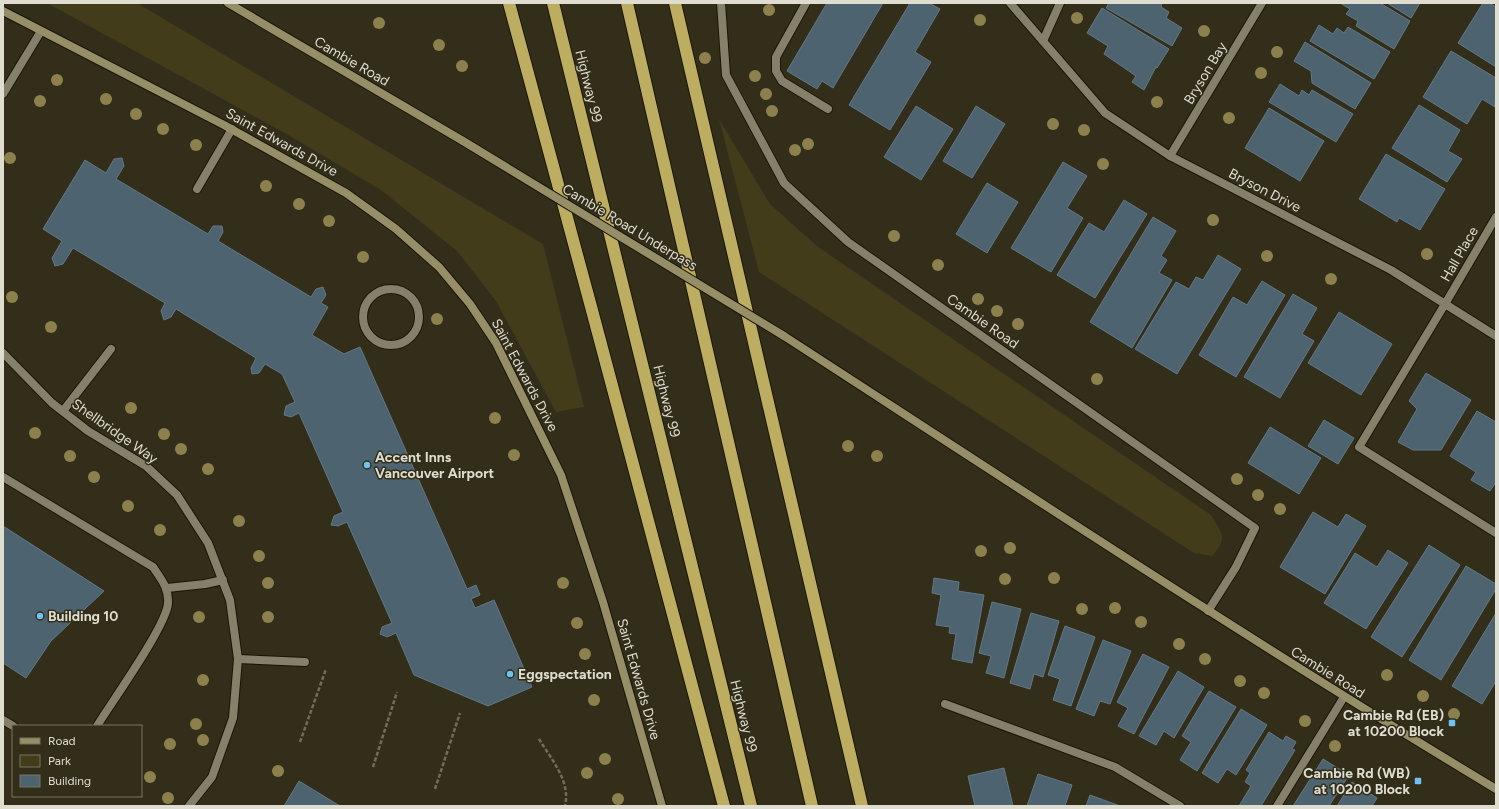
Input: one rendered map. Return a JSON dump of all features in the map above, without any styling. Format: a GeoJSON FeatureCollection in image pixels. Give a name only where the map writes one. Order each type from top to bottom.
{"type":"FeatureCollection","features":[{"type":"Feature","properties":{"kind":"highway"},"geometry":{"type":"LineString","coordinates":[[509,3],[552,159],[666,595],[724,806]]}},
{"type":"Feature","properties":{"kind":"highway","name":"Highway 99"},"geometry":{"type":"LineString","coordinates":[[554,3],[750,806]]}},
{"type":"Feature","properties":{"kind":"highway"},"geometry":{"type":"LineString","coordinates":[[627,3],[812,806]]}},
{"type":"Feature","properties":{"kind":"highway"},"geometry":{"type":"LineString","coordinates":[[675,3],[862,806]]}},
{"type":"Feature","properties":{"kind":"main road","name":"Cambie Road"},"geometry":{"type":"LineString","coordinates":[[228,3],[462,141]]}},
{"type":"Feature","properties":{"kind":"main road","name":"Saint Edwards Drive"},"geometry":{"type":"LineString","coordinates":[[3,11],[232,129],[346,193],[396,229],[439,267],[470,304],[496,343],[561,475],[602,602],[662,806]]}},
{"type":"Feature","properties":{"kind":"main road","name":"Cambie Road Underpass"},"geometry":{"type":"LineString","coordinates":[[462,141],[784,336]]}},
{"type":"Feature","properties":{"kind":"main road","name":"Cambie Road"},"geometry":{"type":"LineString","coordinates":[[784,336],[1208,611],[1344,697],[1496,790]]}},
{"type":"Feature","properties":{"kind":"street","name":"Cambie Road"},"geometry":{"type":"LineString","coordinates":[[721,3],[726,75],[784,183],[848,242],[1256,528],[1236,566],[1208,611]]}},
{"type":"Feature","properties":{"kind":"street"},"geometry":{"type":"LineString","coordinates":[[806,3],[776,57],[776,71],[782,81],[828,109]]}},
{"type":"Feature","properties":{"kind":"street","name":"Bryson Drive"},"geometry":{"type":"LineString","coordinates":[[1010,3],[1105,113],[1170,156],[1391,270],[1496,336]]}},
{"type":"Feature","properties":{"kind":"street"},"geometry":{"type":"LineString","coordinates":[[1043,42],[1060,3]]}},
{"type":"Feature","properties":{"kind":"street","name":"Bryson Bay"},"geometry":{"type":"LineString","coordinates":[[1170,156],[1262,3]]}},
{"type":"Feature","properties":{"kind":"street"},"geometry":{"type":"LineString","coordinates":[[3,94],[40,31]]}},
{"type":"Feature","properties":{"kind":"street"},"geometry":{"type":"LineString","coordinates":[[197,189],[232,129]]}},
{"type":"Feature","properties":{"kind":"street","name":"Hall Place"},"geometry":{"type":"LineString","coordinates":[[1496,217],[1359,447],[1496,533]]}},
{"type":"Feature","properties":{"kind":"street"},"geometry":{"type":"LineString","coordinates":[[381,290],[397,290],[411,297],[419,312],[417,328],[407,341],[394,346],[381,344],[370,337],[363,325],[362,311],[368,299],[381,290]]}},
{"type":"Feature","properties":{"kind":"street"},"geometry":{"type":"LineString","coordinates":[[63,411],[111,349]]}},
{"type":"Feature","properties":{"kind":"street","name":"Shellbridge Way"},"geometry":{"type":"LineString","coordinates":[[3,353],[63,411],[88,431],[146,466],[177,495],[208,543],[230,600],[238,659],[233,718],[212,777],[189,806]]}},
{"type":"Feature","properties":{"kind":"street"},"geometry":{"type":"LineString","coordinates":[[3,477],[153,567],[167,588],[168,605],[159,627],[98,725]]}},
{"type":"Feature","properties":{"kind":"street"},"geometry":{"type":"LineString","coordinates":[[167,588],[205,584],[222,580]]}},
{"type":"Feature","properties":{"kind":"street"},"geometry":{"type":"LineString","coordinates":[[238,659],[305,662]]}},
{"type":"Feature","properties":{"kind":"street"},"geometry":{"type":"LineString","coordinates":[[1278,806],[1344,697]]}},
{"type":"Feature","properties":{"kind":"street"},"geometry":{"type":"LineString","coordinates":[[945,704],[1115,767],[1180,806]]}},
{"type":"Feature","properties":{"kind":"street"},"geometry":{"type":"LineString","coordinates":[[3,720],[12,725]]}},
{"type":"Feature","properties":{"kind":"path"},"geometry":{"type":"LineString","coordinates":[[300,742],[326,669]]}},
{"type":"Feature","properties":{"kind":"path"},"geometry":{"type":"LineString","coordinates":[[373,768],[397,692]]}},
{"type":"Feature","properties":{"kind":"path"},"geometry":{"type":"LineString","coordinates":[[435,789],[460,713]]}},
{"type":"Feature","properties":{"kind":"path"},"geometry":{"type":"LineString","coordinates":[[539,739],[564,781],[567,790],[565,806]]}},
{"type":"Feature","properties":{"kind":"green space"},"geometry":{"type":"Polygon","coordinates":[[[47,3],[137,3],[543,244],[584,407],[556,412],[496,301],[457,251],[381,190],[285,133],[47,3]]]}},
{"type":"Feature","properties":{"kind":"green space"},"geometry":{"type":"Polygon","coordinates":[[[719,119],[770,204],[818,247],[1211,515],[1221,531],[1222,536],[1221,544],[1212,556],[1194,553],[759,272],[719,119]]]}},
{"type":"Feature","properties":{"kind":"building"},"geometry":{"type":"Polygon","coordinates":[[[827,3],[883,3],[833,88],[822,81],[817,89],[787,71],[827,3]]]}},
{"type":"Feature","properties":{"kind":"building"},"geometry":{"type":"Polygon","coordinates":[[[910,3],[929,3],[940,9],[915,52],[931,62],[890,130],[849,105],[910,3]]]}},
{"type":"Feature","properties":{"kind":"building"},"geometry":{"type":"Polygon","coordinates":[[[1109,3],[1162,3],[1161,7],[1169,12],[1166,18],[1182,28],[1172,46],[1106,8],[1109,3]]]}},
{"type":"Feature","properties":{"kind":"building"},"geometry":{"type":"Polygon","coordinates":[[[1340,3],[1380,3],[1410,21],[1394,49],[1356,26],[1358,21],[1346,14],[1350,9],[1340,3]]]}},
{"type":"Feature","properties":{"kind":"building"},"geometry":{"type":"Polygon","coordinates":[[[1387,3],[1420,3],[1411,18],[1387,3]]]}},
{"type":"Feature","properties":{"kind":"building"},"geometry":{"type":"Polygon","coordinates":[[[1483,3],[1489,3],[1496,7],[1496,67],[1458,43],[1483,3]]]}},
{"type":"Feature","properties":{"kind":"building"},"geometry":{"type":"Polygon","coordinates":[[[1102,8],[1169,49],[1157,68],[1156,67],[1144,90],[1132,82],[1136,76],[1104,54],[1108,46],[1087,33],[1102,8]]]}},
{"type":"Feature","properties":{"kind":"building"},"geometry":{"type":"Polygon","coordinates":[[[1319,25],[1333,34],[1337,28],[1344,33],[1348,27],[1390,52],[1374,79],[1310,41],[1319,25]]]}},
{"type":"Feature","properties":{"kind":"building"},"geometry":{"type":"Polygon","coordinates":[[[1305,42],[1371,83],[1355,109],[1312,83],[1311,71],[1294,61],[1305,42]]]}},
{"type":"Feature","properties":{"kind":"building"},"geometry":{"type":"Polygon","coordinates":[[[1451,51],[1496,78],[1495,107],[1482,99],[1467,124],[1423,97],[1451,51]]]}},
{"type":"Feature","properties":{"kind":"building"},"geometry":{"type":"Polygon","coordinates":[[[1280,84],[1299,96],[1302,90],[1309,95],[1312,90],[1353,114],[1336,142],[1269,102],[1280,84]]]}},
{"type":"Feature","properties":{"kind":"building"},"geometry":{"type":"Polygon","coordinates":[[[1419,105],[1460,130],[1448,151],[1462,159],[1447,182],[1392,148],[1419,105]]]}},
{"type":"Feature","properties":{"kind":"building"},"geometry":{"type":"Polygon","coordinates":[[[916,106],[953,129],[921,180],[884,157],[916,106]]]}},
{"type":"Feature","properties":{"kind":"building"},"geometry":{"type":"Polygon","coordinates":[[[976,106],[1005,124],[972,178],[943,161],[976,106]]]}},
{"type":"Feature","properties":{"kind":"building"},"geometry":{"type":"Polygon","coordinates":[[[1269,108],[1324,141],[1300,181],[1245,148],[1269,108]]]}},
{"type":"Feature","properties":{"kind":"building"},"geometry":{"type":"Polygon","coordinates":[[[1386,154],[1445,189],[1420,230],[1399,218],[1397,222],[1359,199],[1386,154]]]}},
{"type":"Feature","properties":{"kind":"building","name":"Accent Inns Vancouver Airport"},"geometry":{"type":"Polygon","coordinates":[[[122,158],[124,166],[116,179],[208,234],[213,226],[222,226],[223,232],[218,241],[311,297],[316,289],[323,287],[326,295],[321,303],[328,307],[312,335],[344,354],[360,347],[467,589],[476,585],[480,595],[471,599],[475,608],[494,600],[532,687],[488,706],[414,675],[396,633],[387,637],[380,634],[382,627],[392,623],[347,522],[338,526],[331,525],[334,516],[343,512],[299,413],[291,417],[284,415],[286,406],[295,402],[282,374],[265,364],[259,373],[252,374],[251,368],[256,358],[176,309],[171,317],[164,320],[161,311],[165,303],[73,248],[63,264],[55,266],[52,258],[62,241],[43,229],[85,160],[106,173],[114,159],[122,158]]]}},
{"type":"Feature","properties":{"kind":"building"},"geometry":{"type":"Polygon","coordinates":[[[1063,162],[1087,176],[1067,208],[1083,218],[1051,272],[1011,248],[1063,162]]]}},
{"type":"Feature","properties":{"kind":"building"},"geometry":{"type":"Polygon","coordinates":[[[987,183],[1018,202],[987,253],[956,234],[987,183]]]}},
{"type":"Feature","properties":{"kind":"building"},"geometry":{"type":"Polygon","coordinates":[[[1124,200],[1147,214],[1095,298],[1057,275],[1089,223],[1104,232],[1124,200]]]}},
{"type":"Feature","properties":{"kind":"building"},"geometry":{"type":"Polygon","coordinates":[[[1153,217],[1176,231],[1161,256],[1167,260],[1159,273],[1172,280],[1132,348],[1090,322],[1153,217]]]}},
{"type":"Feature","properties":{"kind":"building"},"geometry":{"type":"Polygon","coordinates":[[[1218,255],[1241,269],[1177,374],[1135,349],[1176,282],[1189,289],[1196,277],[1203,280],[1218,255]]]}},
{"type":"Feature","properties":{"kind":"building"},"geometry":{"type":"Polygon","coordinates":[[[1262,281],[1285,295],[1236,377],[1199,355],[1233,297],[1247,305],[1262,281]]]}},
{"type":"Feature","properties":{"kind":"building"},"geometry":{"type":"Polygon","coordinates":[[[1293,294],[1317,308],[1302,334],[1314,341],[1280,398],[1244,377],[1293,294]]]}},
{"type":"Feature","properties":{"kind":"building"},"geometry":{"type":"Polygon","coordinates":[[[1339,312],[1392,344],[1361,395],[1308,363],[1339,312]]]}},
{"type":"Feature","properties":{"kind":"building"},"geometry":{"type":"Polygon","coordinates":[[[1426,373],[1471,400],[1441,450],[1413,450],[1398,442],[1417,409],[1409,401],[1426,373]]]}},
{"type":"Feature","properties":{"kind":"building"},"geometry":{"type":"Polygon","coordinates":[[[1477,411],[1496,422],[1496,482],[1490,491],[1471,480],[1476,472],[1450,456],[1477,411]]]}},
{"type":"Feature","properties":{"kind":"building"},"geometry":{"type":"Polygon","coordinates":[[[1324,420],[1354,438],[1338,464],[1308,446],[1324,420]]]}},
{"type":"Feature","properties":{"kind":"building"},"geometry":{"type":"Polygon","coordinates":[[[1270,427],[1321,458],[1299,494],[1248,463],[1270,427]]]}},
{"type":"Feature","properties":{"kind":"building"},"geometry":{"type":"Polygon","coordinates":[[[1313,512],[1338,527],[1346,514],[1366,526],[1325,594],[1280,567],[1313,512]]]}},
{"type":"Feature","properties":{"kind":"building","name":"Building 10"},"geometry":{"type":"Polygon","coordinates":[[[3,526],[104,591],[51,641],[26,678],[3,663],[3,526]]]}},
{"type":"Feature","properties":{"kind":"building"},"geometry":{"type":"Polygon","coordinates":[[[1429,545],[1460,565],[1402,657],[1371,637],[1429,545]]]}},
{"type":"Feature","properties":{"kind":"building"},"geometry":{"type":"Polygon","coordinates":[[[1388,550],[1408,563],[1366,629],[1324,603],[1355,553],[1377,567],[1388,550]]]}},
{"type":"Feature","properties":{"kind":"building"},"geometry":{"type":"Polygon","coordinates":[[[1466,566],[1496,584],[1496,589],[1441,680],[1409,660],[1466,566]]]}},
{"type":"Feature","properties":{"kind":"building"},"geometry":{"type":"Polygon","coordinates":[[[934,578],[959,582],[958,591],[984,595],[972,663],[952,659],[956,634],[949,633],[950,627],[936,625],[941,595],[932,593],[934,578]]]}},
{"type":"Feature","properties":{"kind":"building"},"geometry":{"type":"Polygon","coordinates":[[[992,602],[1021,609],[1004,678],[986,673],[991,656],[979,653],[992,602]]]}},
{"type":"Feature","properties":{"kind":"building"},"geometry":{"type":"Polygon","coordinates":[[[1031,613],[1059,621],[1043,677],[1034,674],[1030,689],[1010,683],[1031,613]]]}},
{"type":"Feature","properties":{"kind":"building"},"geometry":{"type":"Polygon","coordinates":[[[1496,613],[1496,681],[1482,704],[1452,686],[1496,613]]]}},
{"type":"Feature","properties":{"kind":"building"},"geometry":{"type":"Polygon","coordinates":[[[1065,626],[1095,637],[1071,706],[1053,700],[1060,679],[1048,675],[1065,626]]]}},
{"type":"Feature","properties":{"kind":"building"},"geometry":{"type":"Polygon","coordinates":[[[1103,640],[1131,651],[1110,704],[1100,701],[1094,716],[1076,709],[1103,640]]]}},
{"type":"Feature","properties":{"kind":"building"},"geometry":{"type":"Polygon","coordinates":[[[1143,654],[1169,667],[1134,734],[1118,726],[1128,708],[1117,702],[1143,654]]]}},
{"type":"Feature","properties":{"kind":"building"},"geometry":{"type":"Polygon","coordinates":[[[1178,671],[1204,687],[1174,738],[1164,731],[1156,745],[1139,736],[1178,671]]]}},
{"type":"Feature","properties":{"kind":"building"},"geometry":{"type":"Polygon","coordinates":[[[1209,691],[1236,707],[1197,771],[1180,760],[1191,742],[1182,736],[1209,691]]]}},
{"type":"Feature","properties":{"kind":"building"},"geometry":{"type":"Polygon","coordinates":[[[1241,709],[1267,725],[1236,775],[1227,769],[1218,783],[1202,773],[1241,709]]]}},
{"type":"Feature","properties":{"kind":"building"},"geometry":{"type":"Polygon","coordinates":[[[1269,732],[1283,741],[1286,736],[1296,742],[1292,749],[1295,750],[1261,806],[1239,806],[1251,786],[1245,782],[1250,773],[1246,770],[1269,732]]]}},
{"type":"Feature","properties":{"kind":"building"},"geometry":{"type":"Polygon","coordinates":[[[1323,759],[1349,775],[1329,806],[1293,806],[1323,759]]]}},
{"type":"Feature","properties":{"kind":"building"},"geometry":{"type":"Polygon","coordinates":[[[1004,768],[1013,806],[975,806],[968,776],[1004,768]]]}},
{"type":"Feature","properties":{"kind":"building"},"geometry":{"type":"Polygon","coordinates":[[[1038,774],[1072,785],[1065,806],[1027,806],[1038,774]]]}},
{"type":"Feature","properties":{"kind":"building"},"geometry":{"type":"Polygon","coordinates":[[[299,781],[340,806],[284,806],[299,781]]]}},
{"type":"Feature","properties":{"kind":"building"},"geometry":{"type":"Polygon","coordinates":[[[1352,782],[1377,798],[1372,806],[1337,806],[1352,782]]]}},
{"type":"Feature","properties":{"kind":"building"},"geometry":{"type":"Polygon","coordinates":[[[1090,795],[1120,806],[1086,806],[1090,795]]]}},
{"type":"Feature","properties":{"kind":"place","name":"Accent Inns Vancouver Airport"},"geometry":{"type":"Point","coordinates":[367,465]}},
{"type":"Feature","properties":{"kind":"place","name":"Building 10"},"geometry":{"type":"Point","coordinates":[40,616]}},
{"type":"Feature","properties":{"kind":"place","name":"Eggspectation"},"geometry":{"type":"Point","coordinates":[510,674]}},
{"type":"Feature","properties":{"kind":"place","name":"Cambie Rd (EB) at 10200 Block"},"geometry":{"type":"Point","coordinates":[1452,723]}},
{"type":"Feature","properties":{"kind":"place","name":"Cambie Rd (WB) at 10200 Block"},"geometry":{"type":"Point","coordinates":[1418,781]}}]}
